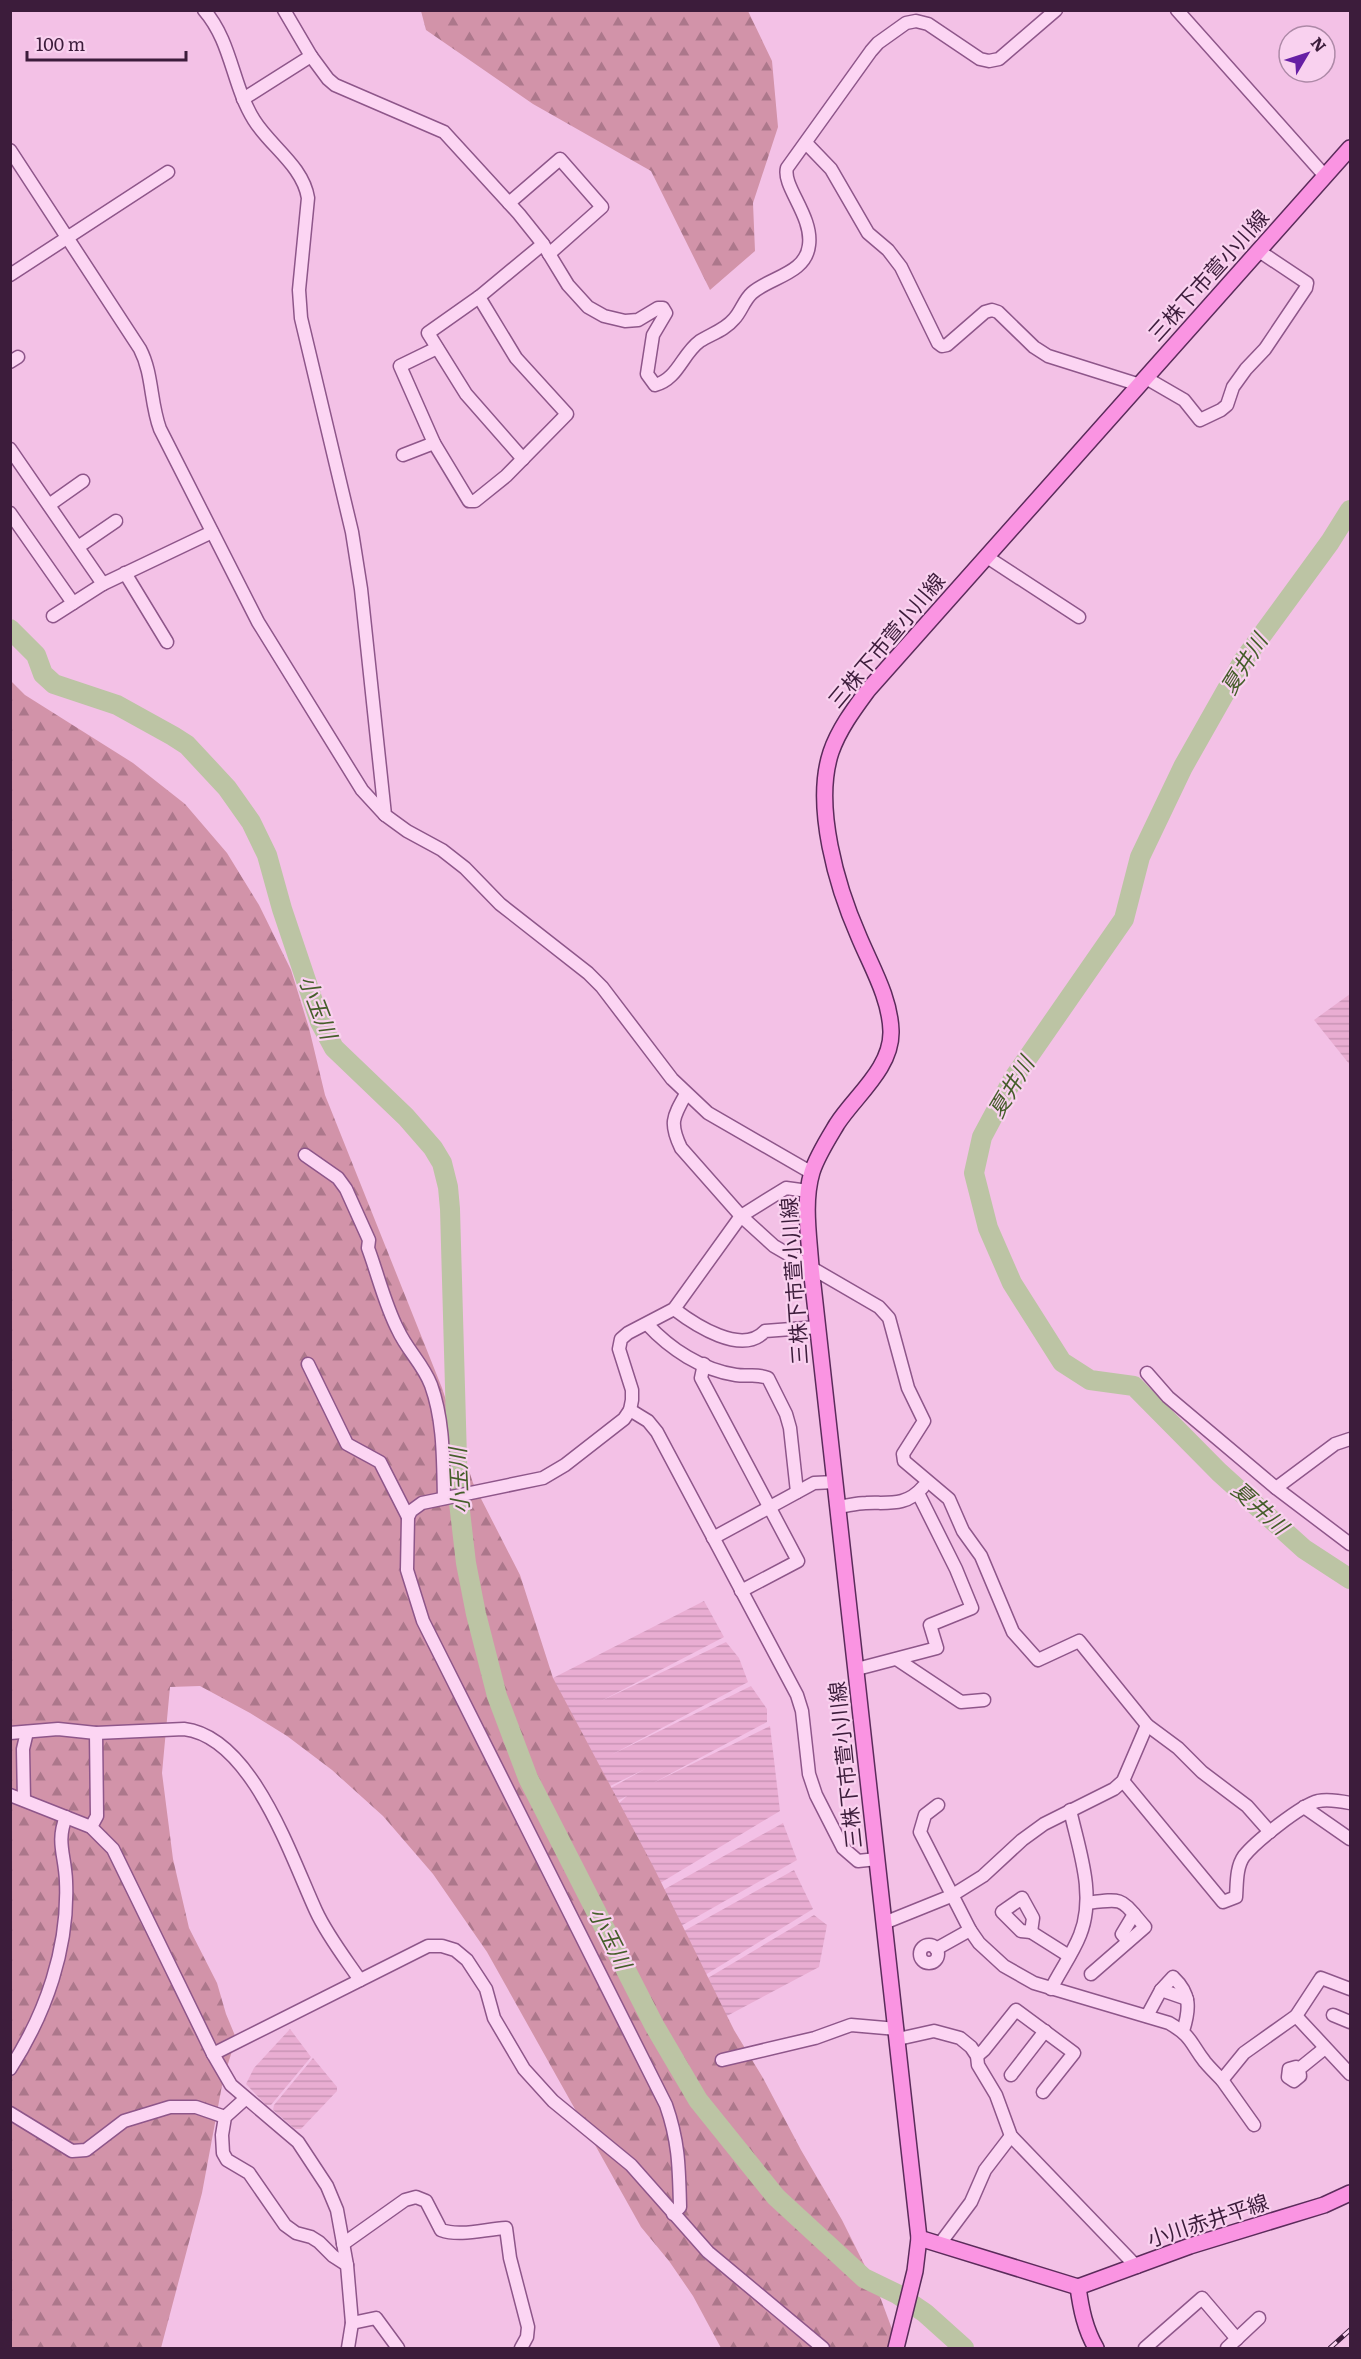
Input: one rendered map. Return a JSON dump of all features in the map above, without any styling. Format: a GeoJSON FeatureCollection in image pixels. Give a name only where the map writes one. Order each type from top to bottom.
{"type":"FeatureCollection","features":[{"type":"Feature","properties":{"kind":"main road","name":"三株下市萱小川線"},"geometry":{"type":"LineString","coordinates":[[919,2238],[811,1267],[808,1221],[808,1191],[812,1173],[838,1123],[883,1062],[891,1039],[887,1004],[854,925],[837,870],[826,817],[825,783],[831,752],[848,716],[868,690],[1350,148]]}},
{"type":"Feature","properties":{"kind":"main road","name":"小川赤井平線"},"geometry":{"type":"LineString","coordinates":[[1078,2287],[1190,2246],[1324,2205],[1350,2193]]}},
{"type":"Feature","properties":{"kind":"main road"},"geometry":{"type":"LineString","coordinates":[[896,2348],[915,2271],[919,2238],[1078,2287],[1088,2334],[1096,2349]]}},
{"type":"Feature","properties":{"kind":"street"},"geometry":{"type":"LineString","coordinates":[[204,10],[216,24],[223,38],[243,99],[263,134],[300,175],[306,185],[308,198],[299,290],[301,318],[352,532],[361,589],[385,815]]}},
{"type":"Feature","properties":{"kind":"street"},"geometry":{"type":"LineString","coordinates":[[284,10],[311,56],[328,79],[340,88],[444,132],[509,203],[546,249],[568,285],[588,307],[604,316],[625,321],[638,320],[658,308],[663,308],[666,313],[653,335],[647,374],[655,385],[663,383],[674,374],[699,342],[732,322],[749,296],[759,287],[788,274],[803,260],[809,248],[809,230],[805,216],[786,178],[786,173],[878,43],[906,23],[916,21],[928,24],[980,60],[989,61],[999,59],[1056,10]]}},
{"type":"Feature","properties":{"kind":"street"},"geometry":{"type":"LineString","coordinates":[[1177,10],[1325,176]]}},
{"type":"Feature","properties":{"kind":"street"},"geometry":{"type":"LineString","coordinates":[[243,99],[311,56]]}},
{"type":"Feature","properties":{"kind":"street"},"geometry":{"type":"LineString","coordinates":[[806,143],[838,179],[862,224],[901,267],[938,344],[947,345],[985,312],[992,310],[998,312],[1034,347],[1048,356],[1143,381],[1184,400],[1200,420],[1227,405],[1233,387],[1265,349],[1306,288],[1306,283],[1259,251]]}},
{"type":"Feature","properties":{"kind":"street"},"geometry":{"type":"LineString","coordinates":[[10,150],[140,348],[149,370],[154,412],[160,429],[258,622],[362,790],[385,815],[407,831],[442,850],[465,868],[500,904],[582,968],[602,987],[672,1080],[708,1113],[812,1173]]}},
{"type":"Feature","properties":{"kind":"street"},"geometry":{"type":"LineString","coordinates":[[509,203],[560,159],[602,207],[428,333],[466,394],[522,459]]}},
{"type":"Feature","properties":{"kind":"street"},"geometry":{"type":"LineString","coordinates":[[10,170],[24,172]]}},
{"type":"Feature","properties":{"kind":"street"},"geometry":{"type":"LineString","coordinates":[[10,275],[168,172]]}},
{"type":"Feature","properties":{"kind":"street"},"geometry":{"type":"LineString","coordinates":[[437,348],[400,366],[434,442],[469,501],[475,501],[567,414],[516,358],[479,297]]}},
{"type":"Feature","properties":{"kind":"street"},"geometry":{"type":"LineString","coordinates":[[403,455],[434,442]]}},
{"type":"Feature","properties":{"kind":"street"},"geometry":{"type":"LineString","coordinates":[[10,449],[103,584]]}},
{"type":"Feature","properties":{"kind":"street"},"geometry":{"type":"LineString","coordinates":[[49,505],[83,481]]}},
{"type":"Feature","properties":{"kind":"street"},"geometry":{"type":"LineString","coordinates":[[10,513],[73,603]]}},
{"type":"Feature","properties":{"kind":"street"},"geometry":{"type":"LineString","coordinates":[[78,547],[116,521]]}},
{"type":"Feature","properties":{"kind":"street"},"geometry":{"type":"LineString","coordinates":[[53,616],[103,584],[212,532]]}},
{"type":"Feature","properties":{"kind":"street"},"geometry":{"type":"LineString","coordinates":[[987,556],[1079,617]]}},
{"type":"Feature","properties":{"kind":"street"},"geometry":{"type":"LineString","coordinates":[[125,573],[167,642]]}},
{"type":"Feature","properties":{"kind":"street"},"geometry":{"type":"LineString","coordinates":[[686,1094],[675,1113],[672,1124],[675,1135],[681,1148],[741,1216],[774,1246],[879,1306],[889,1318],[908,1388],[924,1422],[903,1454],[904,1461],[949,1499],[963,1531],[981,1556],[1013,1632],[1038,1660],[1079,1641],[1147,1725],[1178,1748],[1202,1772],[1247,1806],[1270,1832]]}},
{"type":"Feature","properties":{"kind":"street"},"geometry":{"type":"LineString","coordinates":[[305,1155],[334,1174],[346,1189],[369,1240],[368,1248],[396,1327],[421,1363],[431,1384],[442,1429],[447,1498]]}},
{"type":"Feature","properties":{"kind":"street"},"geometry":{"type":"LineString","coordinates":[[673,2214],[680,2207],[679,2150],[666,2105],[423,1621],[407,1570],[408,1517],[411,1511],[422,1503],[543,1478],[565,1465],[624,1419],[630,1410],[632,1390],[619,1348],[621,1339],[674,1309],[741,1216],[786,1188],[808,1191]]}},
{"type":"Feature","properties":{"kind":"street"},"geometry":{"type":"LineString","coordinates":[[674,1309],[691,1323],[710,1332],[744,1342],[759,1337],[765,1331],[818,1327]]}},
{"type":"Feature","properties":{"kind":"street"},"geometry":{"type":"LineString","coordinates":[[647,1324],[661,1340],[687,1358],[734,1375],[756,1374],[768,1378],[786,1414],[790,1428],[797,1492]]}},
{"type":"Feature","properties":{"kind":"street"},"geometry":{"type":"LineString","coordinates":[[308,1364],[347,1444],[380,1462],[408,1517]]}},
{"type":"Feature","properties":{"kind":"street"},"geometry":{"type":"LineString","coordinates":[[704,1364],[700,1378],[798,1561],[741,1591]]}},
{"type":"Feature","properties":{"kind":"street"},"geometry":{"type":"LineString","coordinates":[[1146,1373],[1168,1396],[1276,1488],[1350,1544]]}},
{"type":"Feature","properties":{"kind":"street"},"geometry":{"type":"LineString","coordinates":[[630,1410],[648,1420],[657,1432],[797,1695],[802,1711],[809,1774],[816,1795],[843,1848],[858,1861],[877,1859]]}},
{"type":"Feature","properties":{"kind":"street"},"geometry":{"type":"LineString","coordinates":[[1276,1488],[1335,1444],[1350,1439]]}},
{"type":"Feature","properties":{"kind":"street"},"geometry":{"type":"LineString","coordinates":[[713,1538],[814,1483],[835,1482]]}},
{"type":"Feature","properties":{"kind":"street"},"geometry":{"type":"LineString","coordinates":[[838,1507],[866,1503],[902,1502],[918,1492],[928,1482]]}},
{"type":"Feature","properties":{"kind":"street"},"geometry":{"type":"LineString","coordinates":[[857,1669],[937,1648],[930,1624],[972,1608],[956,1569],[918,1492]]}},
{"type":"Feature","properties":{"kind":"street"},"geometry":{"type":"LineString","coordinates":[[897,1660],[961,1702],[984,1700]]}},
{"type":"Feature","properties":{"kind":"street"},"geometry":{"type":"LineString","coordinates":[[884,1923],[951,1896],[983,1876],[1022,1840],[1044,1824],[1114,1789],[1123,1781],[1147,1725]]}},
{"type":"Feature","properties":{"kind":"street"},"geometry":{"type":"LineString","coordinates":[[10,1733],[58,1729],[96,1733],[184,1729],[195,1730],[223,1746],[269,1807],[317,1913],[360,1980]]}},
{"type":"Feature","properties":{"kind":"street"},"geometry":{"type":"LineString","coordinates":[[24,1800],[23,1749],[27,1732]]}},
{"type":"Feature","properties":{"kind":"street"},"geometry":{"type":"LineString","coordinates":[[91,1827],[97,1816],[96,1733]]}},
{"type":"Feature","properties":{"kind":"street"},"geometry":{"type":"LineString","coordinates":[[1123,1781],[1223,1902],[1236,1897],[1238,1872],[1243,1857],[1270,1832],[1304,1807],[1318,1801],[1350,1803]]}},
{"type":"Feature","properties":{"kind":"street"},"geometry":{"type":"LineString","coordinates":[[10,1795],[91,1827],[113,1849],[213,2054],[231,2085],[298,2142],[327,2186],[337,2210],[347,2265],[352,2322],[348,2349]]}},
{"type":"Feature","properties":{"kind":"street"},"geometry":{"type":"LineString","coordinates":[[938,1805],[925,1815],[920,1832],[951,1896],[970,1930],[984,1948],[1004,1966],[1034,1983],[1169,2023],[1183,2031],[1193,2042],[1204,2062],[1222,2080],[1254,2125]]}},
{"type":"Feature","properties":{"kind":"street"},"geometry":{"type":"LineString","coordinates":[[1304,1807],[1350,1839]]}},
{"type":"Feature","properties":{"kind":"street"},"geometry":{"type":"LineString","coordinates":[[1051,1989],[1080,1935],[1087,1903],[1085,1877],[1070,1810]]}},
{"type":"Feature","properties":{"kind":"street"},"geometry":{"type":"LineString","coordinates":[[10,2069],[34,2029],[55,1973],[64,1938],[66,1881],[60,1836],[66,1817]]}},
{"type":"Feature","properties":{"kind":"street"},"geometry":{"type":"LineString","coordinates":[[1087,1903],[1116,1899],[1126,1904],[1134,1914],[1122,1934],[1128,1941],[1091,1974]]}},
{"type":"Feature","properties":{"kind":"street"},"geometry":{"type":"LineString","coordinates":[[936,1949],[970,1930]]}},
{"type":"Feature","properties":{"kind":"street"},"geometry":{"type":"LineString","coordinates":[[1031,1932],[1069,1956]]}},
{"type":"Feature","properties":{"kind":"street"},"geometry":{"type":"LineString","coordinates":[[213,2054],[428,1946],[442,1946],[455,1950],[467,1960],[486,1989],[494,2018],[524,2069],[553,2101],[631,2165],[708,2252],[823,2349]]}},
{"type":"Feature","properties":{"kind":"street"},"geometry":{"type":"LineString","coordinates":[[1222,2080],[1244,2053],[1296,2016],[1321,1978],[1350,1989]]}},
{"type":"Feature","properties":{"kind":"street"},"geometry":{"type":"LineString","coordinates":[[1147,2016],[1161,1990],[1187,2000],[1188,2014],[1183,2031]]}},
{"type":"Feature","properties":{"kind":"street"},"geometry":{"type":"LineString","coordinates":[[976,2056],[984,2050],[1016,2010],[1074,2053],[1043,2092]]}},
{"type":"Feature","properties":{"kind":"street"},"geometry":{"type":"LineString","coordinates":[[1332,2015],[1350,2022]]}},
{"type":"Feature","properties":{"kind":"street"},"geometry":{"type":"LineString","coordinates":[[1296,2016],[1350,2074]]}},
{"type":"Feature","properties":{"kind":"street"},"geometry":{"type":"LineString","coordinates":[[722,2060],[815,2038],[851,2025],[897,2034],[934,2031],[960,2038],[971,2047],[976,2056],[978,2066],[996,2095],[1011,2136],[1137,2267]]}},
{"type":"Feature","properties":{"kind":"street"},"geometry":{"type":"LineString","coordinates":[[1011,2075],[1045,2031]]}},
{"type":"Feature","properties":{"kind":"street"},"geometry":{"type":"LineString","coordinates":[[1299,2069],[1325,2048]]}},
{"type":"Feature","properties":{"kind":"street"},"geometry":{"type":"LineString","coordinates":[[245,2099],[225,2117],[222,2144],[226,2160],[249,2173],[285,2225],[296,2233],[319,2242],[333,2256],[347,2265]]}},
{"type":"Feature","properties":{"kind":"street"},"geometry":{"type":"LineString","coordinates":[[10,2113],[72,2151],[86,2150],[124,2121],[170,2107],[196,2107],[225,2117]]}},
{"type":"Feature","properties":{"kind":"street"},"geometry":{"type":"LineString","coordinates":[[939,2245],[971,2202],[985,2170],[1011,2136]]}},
{"type":"Feature","properties":{"kind":"street"},"geometry":{"type":"LineString","coordinates":[[343,2244],[405,2200],[416,2197],[426,2201],[441,2230],[446,2232],[460,2234],[483,2229],[506,2229],[510,2258],[528,2327],[527,2337],[521,2349]]}},
{"type":"Feature","properties":{"kind":"street"},"geometry":{"type":"LineString","coordinates":[[1145,2349],[1202,2298],[1237,2339]]}},
{"type":"Feature","properties":{"kind":"street"},"geometry":{"type":"LineString","coordinates":[[352,2322],[376,2318],[398,2349]]}},
{"type":"Feature","properties":{"kind":"street"},"geometry":{"type":"LineString","coordinates":[[1227,2349],[1259,2318]]}},
{"type":"Feature","properties":{"kind":"shaded area"},"geometry":{"type":"Polygon","coordinates":[[[1350,994],[1350,1065],[1314,1020],[1350,994]]]}},
{"type":"Feature","properties":{"kind":"shaded area"},"geometry":{"type":"Polygon","coordinates":[[[704,1601],[724,1637],[601,1701],[726,1642],[739,1658],[748,1682],[611,1755],[751,1686],[767,1709],[767,1722],[653,1783],[770,1726],[780,1811],[642,1894],[603,1818],[627,1796],[597,1811],[593,1798],[645,1769],[594,1794],[553,1678],[704,1601]]]}},
{"type":"Feature","properties":{"kind":"shaded area"},"geometry":{"type":"Polygon","coordinates":[[[783,1823],[797,1860],[665,1935],[647,1899],[783,1823]]]}},
{"type":"Feature","properties":{"kind":"shaded area"},"geometry":{"type":"Polygon","coordinates":[[[794,1870],[813,1909],[692,1983],[664,1942],[794,1870]]]}},
{"type":"Feature","properties":{"kind":"shaded area"},"geometry":{"type":"Polygon","coordinates":[[[814,1915],[827,1925],[819,1967],[710,2025],[691,1988],[814,1915]]]}},
{"type":"Feature","properties":{"kind":"shaded area"},"geometry":{"type":"Polygon","coordinates":[[[290,2029],[311,2057],[271,2105],[266,2105],[246,2084],[254,2068],[290,2029]]]}},
{"type":"Feature","properties":{"kind":"shaded area"},"geometry":{"type":"Polygon","coordinates":[[[313,2058],[337,2087],[337,2091],[301,2129],[295,2129],[273,2110],[274,2105],[313,2058]]]}},
{"type":"Feature","properties":{"kind":"green space"},"geometry":{"type":"Polygon","coordinates":[[[421,11],[748,11],[772,61],[778,127],[753,203],[755,251],[710,290],[651,171],[533,104],[426,30],[421,11]]]}},
{"type":"Feature","properties":{"kind":"green space"},"geometry":{"type":"Polygon","coordinates":[[[10,680],[25,695],[133,763],[185,804],[227,853],[259,905],[291,970],[309,1028],[325,1095],[442,1388],[473,1483],[520,1575],[553,1678],[653,1866],[734,2030],[842,2220],[879,2294],[899,2348],[721,2348],[693,2296],[669,2261],[641,2227],[487,1952],[433,1874],[383,1816],[332,1770],[287,1736],[200,1686],[170,1687],[162,1773],[173,1859],[189,1928],[217,1983],[236,2038],[223,2080],[202,2193],[161,2348],[11,2348],[10,680]]]}},
{"type":"Feature","properties":{"kind":"waterway","name":"夏井川"},"geometry":{"type":"LineString","coordinates":[[1350,510],[1330,542],[1243,661],[1183,767],[1140,857],[1124,919],[1013,1079],[982,1137],[974,1173],[988,1228],[1012,1283],[1062,1362],[1090,1380],[1134,1386],[1219,1472],[1304,1549],[1350,1579]]}},
{"type":"Feature","properties":{"kind":"waterway","name":"小玉川"},"geometry":{"type":"LineString","coordinates":[[10,629],[36,655],[43,674],[54,684],[117,705],[173,736],[187,745],[227,788],[251,822],[267,855],[282,909],[320,1022],[334,1048],[406,1117],[433,1148],[442,1163],[450,1209],[458,1494],[466,1563],[476,1614],[497,1696],[528,1778],[654,2025],[698,2100],[776,2197],[864,2278],[897,2294],[925,2313],[964,2348]]}},
{"type":"Feature","properties":{"kind":"railway"},"geometry":{"type":"LineString","coordinates":[[1330,2348],[1350,2330]]}}]}
